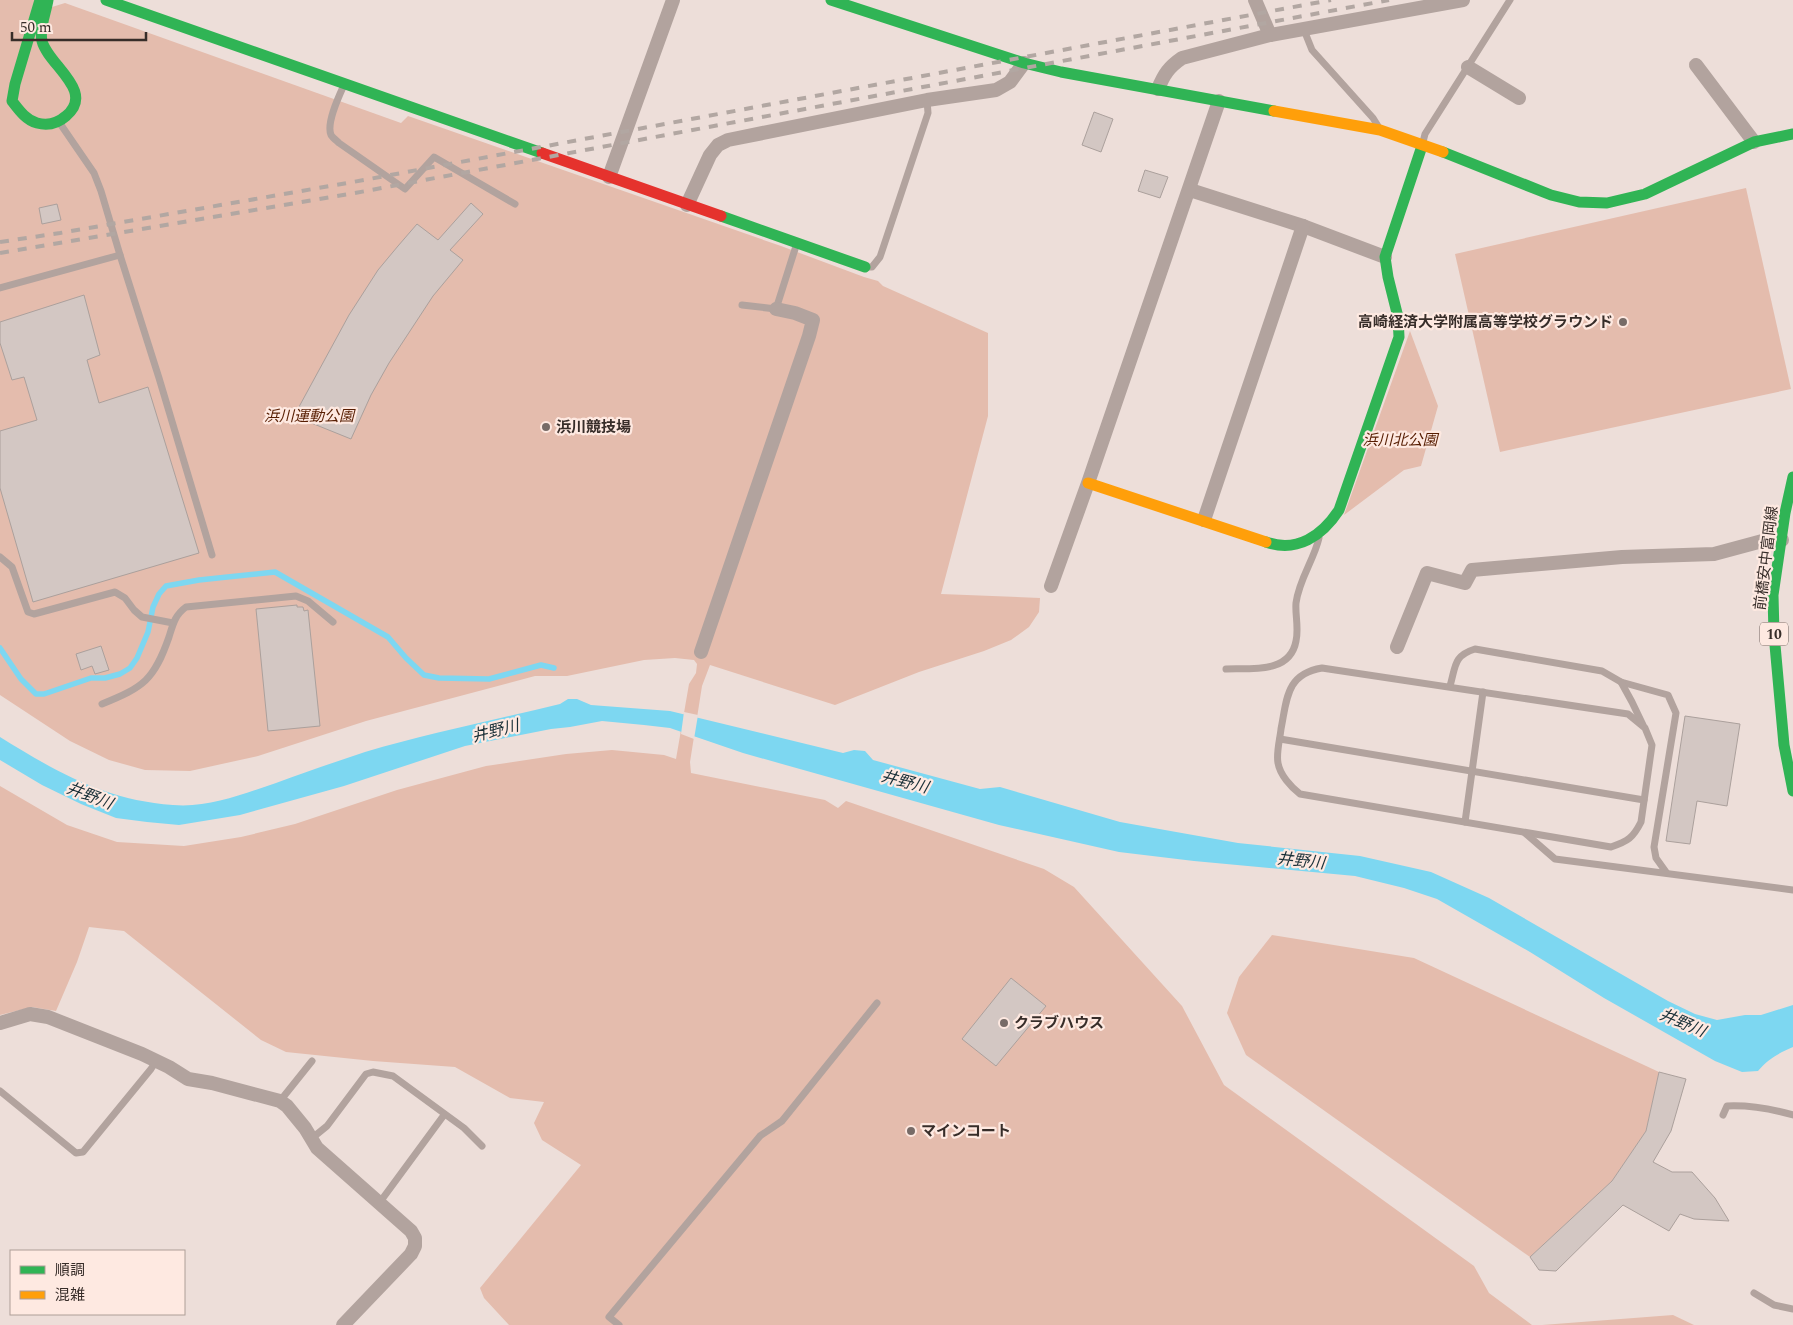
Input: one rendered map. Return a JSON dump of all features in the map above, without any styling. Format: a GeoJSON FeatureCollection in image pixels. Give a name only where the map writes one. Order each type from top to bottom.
{"type":"FeatureCollection","features":[{"type":"Feature","properties":{"kind":"street"},"geometry":{"type":"LineString","coordinates":[[40,0],[9,100],[32,121],[47,126],[59,122],[69,113],[75,103],[75,92],[64,74],[47,54],[42,42],[41,30],[48,0]]}},
{"type":"Feature","properties":{"kind":"street"},"geometry":{"type":"LineString","coordinates":[[106,0],[865,267]]}},
{"type":"Feature","properties":{"kind":"street"},"geometry":{"type":"LineString","coordinates":[[609,177],[673,0]]}},
{"type":"Feature","properties":{"kind":"street"},"geometry":{"type":"LineString","coordinates":[[831,0],[1024,63],[1061,72],[1380,130],[1422,146],[1436,149],[1551,195],[1579,202],[1607,202],[1644,194],[1754,142],[1793,134]]}},
{"type":"Feature","properties":{"kind":"street"},"geometry":{"type":"LineString","coordinates":[[1255,0],[1270,35]]}},
{"type":"Feature","properties":{"kind":"street"},"geometry":{"type":"LineString","coordinates":[[1158,89],[1164,74],[1182,58],[1270,35],[1463,0]]}},
{"type":"Feature","properties":{"kind":"street"},"geometry":{"type":"LineString","coordinates":[[686,204],[702,171],[718,145],[728,140],[927,100],[996,90],[1010,82],[1024,63]]}},
{"type":"Feature","properties":{"kind":"street"},"geometry":{"type":"LineString","coordinates":[[1696,65],[1754,142]]}},
{"type":"Feature","properties":{"kind":"street"},"geometry":{"type":"LineString","coordinates":[[1468,67],[1519,98]]}},
{"type":"Feature","properties":{"kind":"street"},"geometry":{"type":"LineString","coordinates":[[1050,586],[1088,483],[1219,101]]}},
{"type":"Feature","properties":{"kind":"street"},"geometry":{"type":"LineString","coordinates":[[1088,483],[1278,546],[1294,545],[1308,540],[1329,525],[1339,510],[1399,337],[1398,315],[1385,270],[1385,258],[1422,146]]}},
{"type":"Feature","properties":{"kind":"street"},"geometry":{"type":"LineString","coordinates":[[1190,190],[1303,226],[1385,258]]}},
{"type":"Feature","properties":{"kind":"street"},"geometry":{"type":"LineString","coordinates":[[1204,520],[1303,226]]}},
{"type":"Feature","properties":{"kind":"street"},"geometry":{"type":"LineString","coordinates":[[701,652],[813,320],[795,313],[776,310]]}},
{"type":"Feature","properties":{"kind":"street","name":"前橋安中富岡線"},"geometry":{"type":"LineString","coordinates":[[1793,477],[1789,513],[1782,540],[1773,595],[1774,634],[1784,745],[1793,791]]}},
{"type":"Feature","properties":{"kind":"street"},"geometry":{"type":"LineString","coordinates":[[1397,647],[1427,573],[1465,583],[1472,570],[1622,557],[1714,554],[1766,540],[1782,540]]}},
{"type":"Feature","properties":{"kind":"street"},"geometry":{"type":"LineString","coordinates":[[0,1023],[30,1014],[48,1018],[156,1061],[188,1079],[212,1082],[280,1101],[287,1106],[323,1154],[380,1202],[411,1231],[415,1238],[415,1246],[411,1254],[343,1325]]}},
{"type":"Feature","properties":{"kind":"lane"},"geometry":{"type":"LineString","coordinates":[[1422,146],[1425,134],[1510,0]]}},
{"type":"Feature","properties":{"kind":"lane"},"geometry":{"type":"LineString","coordinates":[[1304,30],[1312,50],[1373,118],[1380,130]]}},
{"type":"Feature","properties":{"kind":"lane"},"geometry":{"type":"LineString","coordinates":[[344,84],[330,125],[331,135],[339,143],[406,188],[434,157],[515,204]]}},
{"type":"Feature","properties":{"kind":"lane"},"geometry":{"type":"LineString","coordinates":[[865,267],[872,267],[880,257],[928,113],[927,100]]}},
{"type":"Feature","properties":{"kind":"lane"},"geometry":{"type":"LineString","coordinates":[[59,122],[94,173],[106,206],[212,555]]}},
{"type":"Feature","properties":{"kind":"lane"},"geometry":{"type":"LineString","coordinates":[[742,305],[776,310],[797,243]]}},
{"type":"Feature","properties":{"kind":"lane"},"geometry":{"type":"LineString","coordinates":[[0,288],[120,255]]}},
{"type":"Feature","properties":{"kind":"lane"},"geometry":{"type":"LineString","coordinates":[[1226,669],[1270,668],[1286,660],[1296,643],[1296,604],[1302,577],[1318,542],[1320,533]]}},
{"type":"Feature","properties":{"kind":"lane"},"geometry":{"type":"LineString","coordinates":[[0,557],[12,567],[28,612],[34,614],[114,592],[125,598],[142,617],[173,623]]}},
{"type":"Feature","properties":{"kind":"lane"},"geometry":{"type":"LineString","coordinates":[[102,704],[134,690],[149,678],[164,652],[176,616],[186,607],[296,596],[308,601],[333,622]]}},
{"type":"Feature","properties":{"kind":"lane"},"geometry":{"type":"LineString","coordinates":[[1450,686],[1458,657],[1475,649],[1602,671],[1621,682],[1668,695],[1676,713],[1654,847],[1656,858],[1666,872]]}},
{"type":"Feature","properties":{"kind":"lane"},"geometry":{"type":"LineString","coordinates":[[1621,682],[1632,702],[1652,745],[1641,822],[1636,832],[1627,842],[1612,847],[1300,794],[1283,776],[1278,763],[1288,692],[1300,675],[1310,670],[1322,668],[1628,714],[1644,728]]}},
{"type":"Feature","properties":{"kind":"lane"},"geometry":{"type":"LineString","coordinates":[[1465,822],[1483,692]]}},
{"type":"Feature","properties":{"kind":"lane"},"geometry":{"type":"LineString","coordinates":[[1280,739],[1644,800]]}},
{"type":"Feature","properties":{"kind":"lane"},"geometry":{"type":"LineString","coordinates":[[1524,832],[1555,859],[1793,890]]}},
{"type":"Feature","properties":{"kind":"lane"},"geometry":{"type":"LineString","coordinates":[[618,1325],[609,1317],[760,1136],[782,1121],[877,1003]]}},
{"type":"Feature","properties":{"kind":"lane"},"geometry":{"type":"LineString","coordinates":[[280,1101],[312,1060]]}},
{"type":"Feature","properties":{"kind":"lane"},"geometry":{"type":"LineString","coordinates":[[0,1091],[76,1154],[83,1152],[151,1070],[156,1061]]}},
{"type":"Feature","properties":{"kind":"lane"},"geometry":{"type":"LineString","coordinates":[[311,1139],[327,1126],[366,1074],[373,1072],[393,1076],[464,1128],[482,1146]]}},
{"type":"Feature","properties":{"kind":"lane"},"geometry":{"type":"LineString","coordinates":[[1723,1115],[1727,1106],[1775,1110],[1793,1115]]}},
{"type":"Feature","properties":{"kind":"lane"},"geometry":{"type":"LineString","coordinates":[[380,1202],[444,1115]]}},
{"type":"Feature","properties":{"kind":"lane"},"geometry":{"type":"LineString","coordinates":[[1754,1293],[1774,1305],[1793,1309]]}},
{"type":"Feature","properties":{"kind":"green space","name":"浜川運動公園"},"geometry":{"type":"Polygon","coordinates":[[[0,0],[36,0],[52,7],[65,3],[401,123],[408,116],[878,281],[883,286],[988,333],[988,416],[941,594],[1040,598],[1039,612],[1029,627],[1011,640],[984,651],[919,672],[835,705],[710,665],[702,686],[690,762],[691,773],[825,800],[838,808],[846,801],[1044,869],[1074,887],[1182,1006],[1224,1085],[1474,1266],[1489,1293],[1532,1325],[509,1325],[484,1298],[480,1288],[581,1165],[542,1140],[534,1123],[544,1102],[510,1098],[455,1067],[286,1052],[261,1040],[124,931],[89,927],[77,962],[56,1011],[32,1007],[0,1015],[0,786],[67,825],[117,842],[184,846],[241,837],[295,824],[397,790],[486,766],[566,754],[612,750],[664,755],[676,759],[689,684],[696,673],[697,664],[694,660],[675,658],[644,660],[567,676],[535,676],[366,721],[258,756],[190,771],[145,770],[109,760],[70,741],[0,695],[0,0]]]}},
{"type":"Feature","properties":{"kind":"green space","name":"高崎経済大学附属高等学校グラウンド"},"geometry":{"type":"Polygon","coordinates":[[[1746,188],[1791,389],[1500,452],[1455,254],[1746,188]]]}},
{"type":"Feature","properties":{"kind":"green space","name":"浜川北公園"},"geometry":{"type":"Polygon","coordinates":[[[1410,331],[1438,406],[1421,466],[1404,470],[1344,515],[1410,331]]]}},
{"type":"Feature","properties":{"kind":"green space"},"geometry":{"type":"Polygon","coordinates":[[[1272,935],[1414,958],[1659,1072],[1646,1131],[1612,1181],[1530,1257],[1246,1055],[1227,1013],[1239,977],[1272,935]]]}},
{"type":"Feature","properties":{"kind":"green space"},"geometry":{"type":"Polygon","coordinates":[[[1673,1315],[1694,1325],[1542,1325],[1673,1315]]]}},
{"type":"Feature","properties":{"kind":"water","name":"井野川"},"geometry":{"type":"Polygon","coordinates":[[[568,699],[577,699],[591,705],[670,711],[843,753],[854,750],[865,751],[873,760],[980,789],[1000,787],[1120,822],[1238,843],[1360,856],[1431,872],[1489,898],[1668,1001],[1695,1014],[1717,1020],[1745,1015],[1761,1015],[1793,1005],[1793,1047],[1774,1057],[1758,1071],[1742,1072],[1715,1061],[1437,899],[1404,888],[1355,876],[1119,852],[999,825],[743,753],[670,728],[602,721],[551,729],[465,746],[344,786],[240,815],[179,825],[116,818],[42,785],[0,760],[0,737],[41,762],[103,791],[148,802],[173,805],[200,804],[238,796],[389,745],[560,704],[568,699]]]}},
{"type":"Feature","properties":{"kind":"pier"},"geometry":{"type":"Polygon","coordinates":[[[684,712],[698,715],[694,739],[681,734],[684,712]]]}},
{"type":"Feature","properties":{"kind":"building"},"geometry":{"type":"Polygon","coordinates":[[[1094,112],[1113,119],[1101,152],[1082,145],[1094,112]]]}},
{"type":"Feature","properties":{"kind":"building"},"geometry":{"type":"Polygon","coordinates":[[[1145,170],[1168,177],[1160,198],[1138,191],[1145,170]]]}},
{"type":"Feature","properties":{"kind":"building"},"geometry":{"type":"Polygon","coordinates":[[[471,203],[483,214],[450,250],[463,260],[433,296],[389,363],[371,395],[351,439],[294,416],[349,315],[378,270],[417,224],[438,240],[471,203]]]}},
{"type":"Feature","properties":{"kind":"building"},"geometry":{"type":"Polygon","coordinates":[[[57,204],[61,220],[42,224],[39,208],[57,204]]]}},
{"type":"Feature","properties":{"kind":"building"},"geometry":{"type":"Polygon","coordinates":[[[84,295],[100,355],[87,360],[99,403],[148,387],[199,553],[33,602],[0,488],[0,431],[37,420],[24,377],[12,380],[0,343],[0,322],[84,295]]]}},
{"type":"Feature","properties":{"kind":"building"},"geometry":{"type":"Polygon","coordinates":[[[297,605],[297,607],[303,607],[304,611],[308,610],[320,726],[268,731],[256,609],[297,605]]]}},
{"type":"Feature","properties":{"kind":"building"},"geometry":{"type":"Polygon","coordinates":[[[101,646],[109,670],[95,674],[92,666],[81,670],[76,654],[101,646]]]}},
{"type":"Feature","properties":{"kind":"building"},"geometry":{"type":"Polygon","coordinates":[[[1685,716],[1740,724],[1727,806],[1697,801],[1690,844],[1666,841],[1685,716]]]}},
{"type":"Feature","properties":{"kind":"building","name":"クラブハウス"},"geometry":{"type":"Polygon","coordinates":[[[1011,978],[1046,1006],[996,1066],[962,1039],[1011,978]]]}},
{"type":"Feature","properties":{"kind":"building"},"geometry":{"type":"Polygon","coordinates":[[[1659,1072],[1686,1079],[1671,1131],[1653,1162],[1672,1172],[1692,1172],[1715,1198],[1729,1221],[1694,1219],[1680,1214],[1669,1231],[1623,1205],[1556,1271],[1539,1270],[1530,1257],[1612,1181],[1646,1131],[1659,1072]]]}},
{"type":"Feature","properties":{"kind":"waterway"},"geometry":{"type":"LineString","coordinates":[[0,648],[21,679],[36,694],[44,694],[91,678],[105,678],[120,674],[130,668],[137,658],[148,632],[153,607],[159,594],[166,586],[199,580],[275,572],[388,637],[424,675],[439,678],[489,679],[541,665],[554,668]]}},
{"type":"Feature","properties":{"kind":"railway"},"geometry":{"type":"LineString","coordinates":[[0,242],[353,182],[1331,0]]}},
{"type":"Feature","properties":{"kind":"railway"},"geometry":{"type":"LineString","coordinates":[[0,253],[355,193],[1389,0]]}},
{"type":"Feature","properties":{"kind":"traffic: fast"},"geometry":{"type":"LineString","coordinates":[[40,0],[15,84],[12,101],[29,120],[49,124],[66,116],[74,107],[76,97],[68,78],[52,59],[42,41],[42,26],[48,0]]}},
{"type":"Feature","properties":{"kind":"traffic: fast"},"geometry":{"type":"LineString","coordinates":[[106,0],[542,153]]}},
{"type":"Feature","properties":{"kind":"traffic: fast"},"geometry":{"type":"LineString","coordinates":[[831,0],[1024,63],[1061,72],[1274,111]]}},
{"type":"Feature","properties":{"kind":"traffic: fast"},"geometry":{"type":"LineString","coordinates":[[1443,152],[1551,195],[1579,202],[1607,203],[1645,194],[1754,142],[1793,134]]}},
{"type":"Feature","properties":{"kind":"traffic: fast"},"geometry":{"type":"LineString","coordinates":[[1266,542],[1288,545],[1308,540],[1325,528],[1339,510],[1399,337],[1398,317],[1385,257],[1422,146]]}},
{"type":"Feature","properties":{"kind":"traffic: fast"},"geometry":{"type":"LineString","coordinates":[[721,216],[865,267]]}},
{"type":"Feature","properties":{"kind":"traffic: fast"},"geometry":{"type":"LineString","coordinates":[[1793,477],[1785,513],[1773,595],[1774,634],[1784,745],[1793,791]]}},
{"type":"Feature","properties":{"kind":"traffic: slow"},"geometry":{"type":"LineString","coordinates":[[1274,111],[1380,130],[1443,152]]}},
{"type":"Feature","properties":{"kind":"traffic: slow"},"geometry":{"type":"LineString","coordinates":[[1088,483],[1266,542]]}},
{"type":"Feature","properties":{"kind":"traffic: jam"},"geometry":{"type":"LineString","coordinates":[[542,153],[721,216]]}},
{"type":"Feature","properties":{"kind":"place","name":"高崎経済大学附属高等学校グラウンド"},"geometry":{"type":"Point","coordinates":[1623,322]}},
{"type":"Feature","properties":{"kind":"place","name":"浜川競技場"},"geometry":{"type":"Point","coordinates":[546,427]}},
{"type":"Feature","properties":{"kind":"place","name":"クラブハウス"},"geometry":{"type":"Point","coordinates":[1004,1023]}},
{"type":"Feature","properties":{"kind":"place","name":"マインコート"},"geometry":{"type":"Point","coordinates":[911,1131]}}]}
